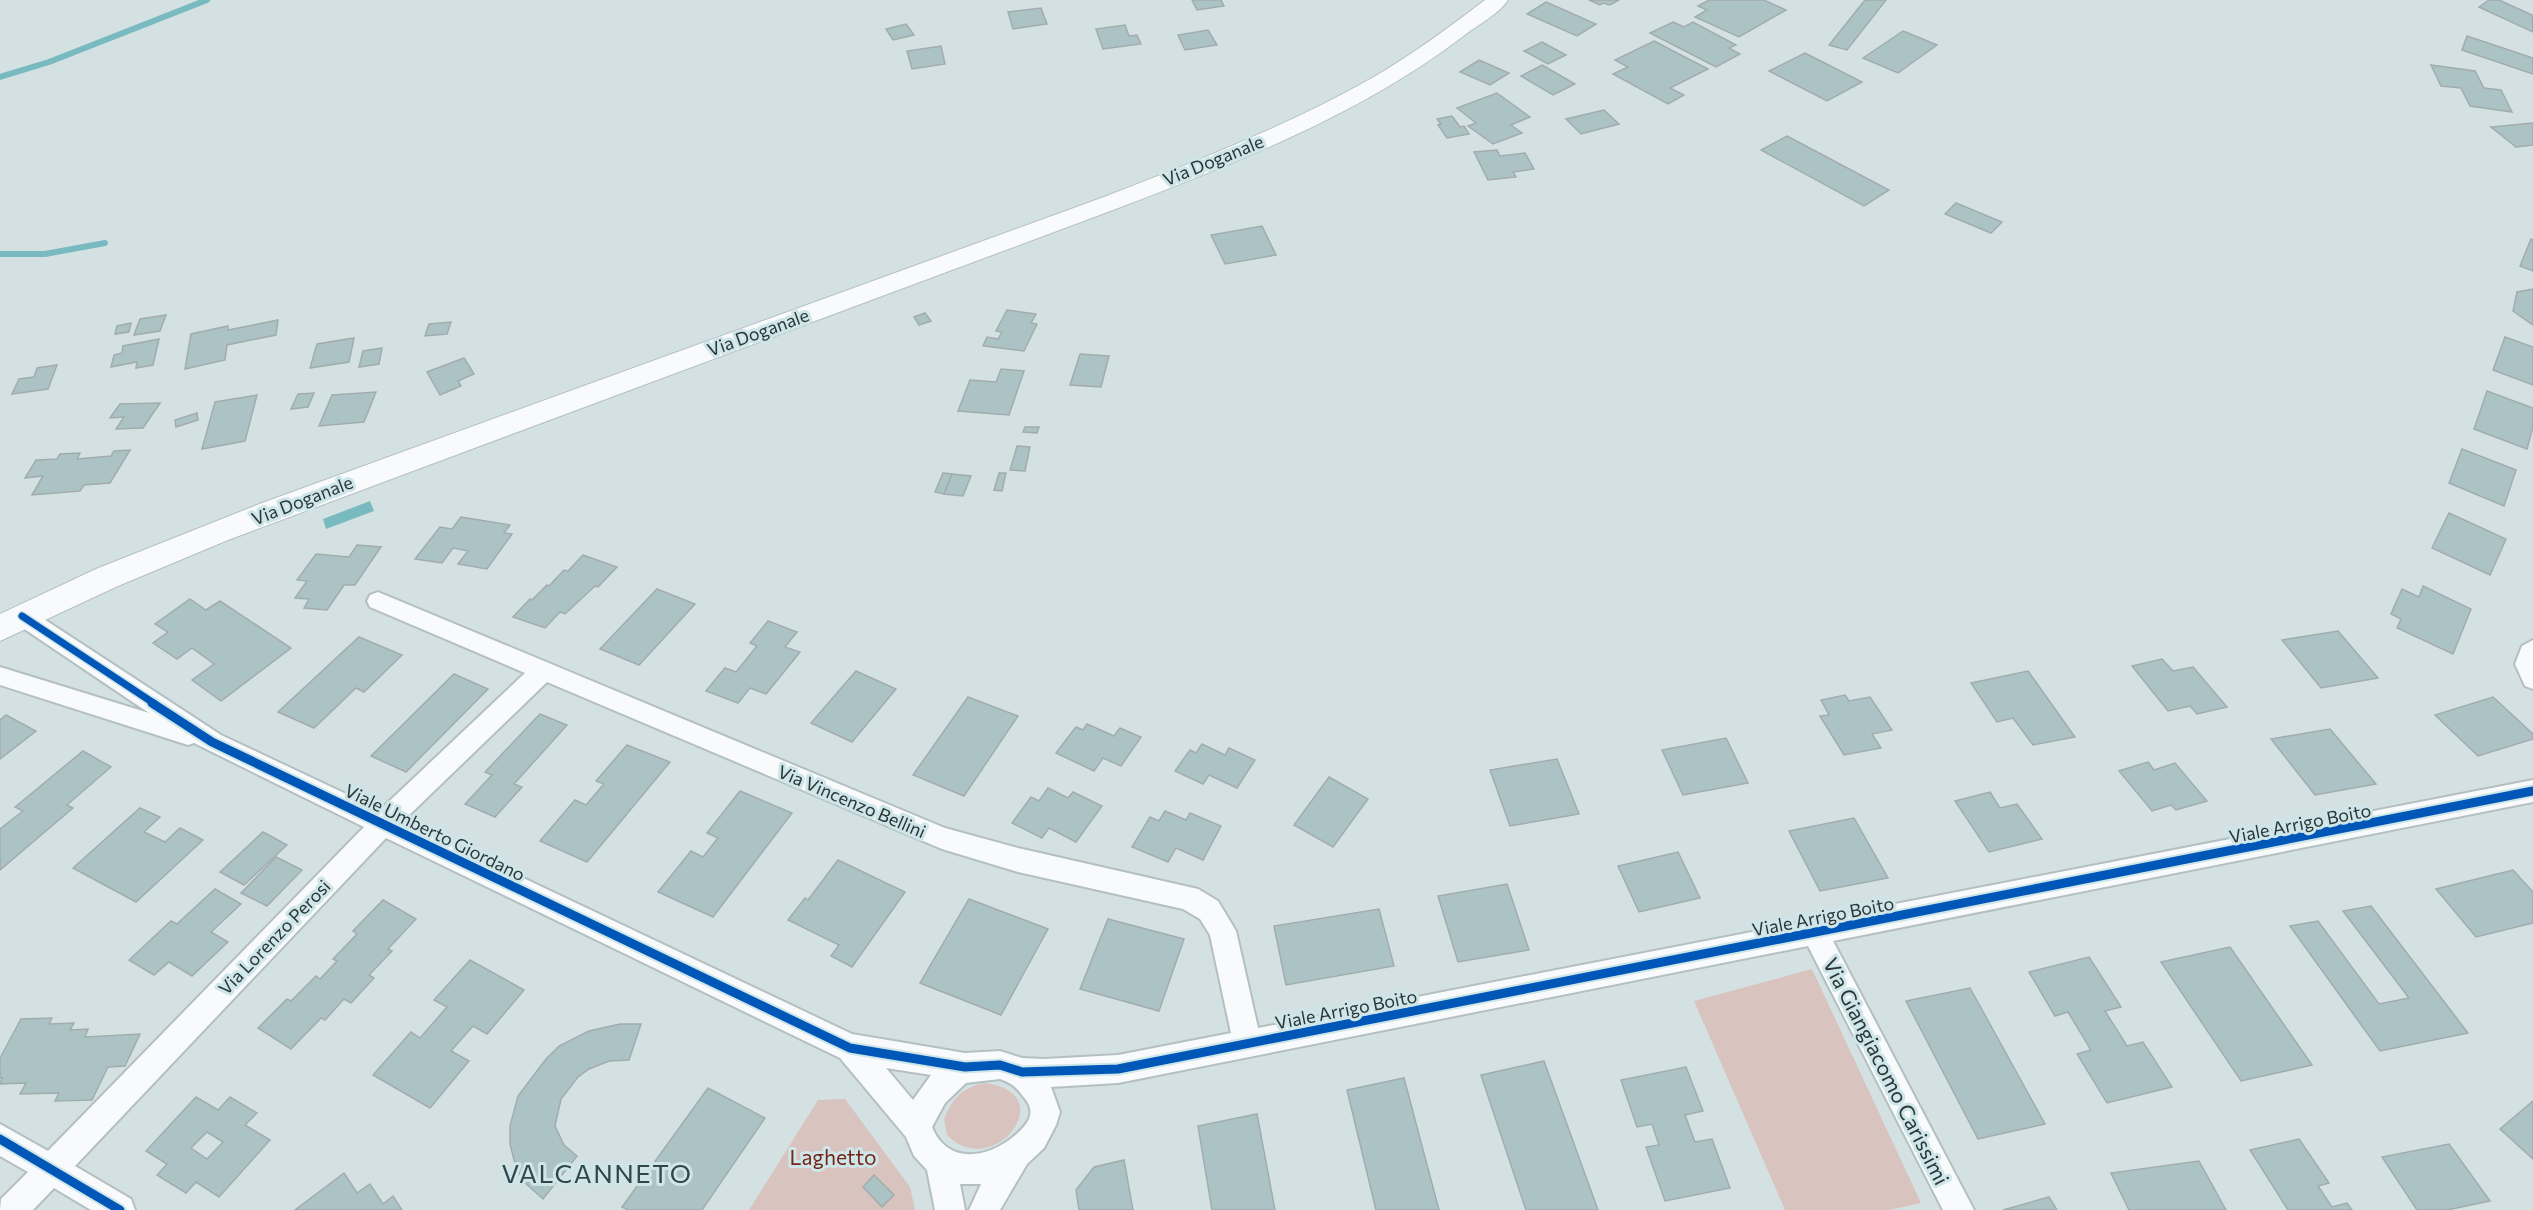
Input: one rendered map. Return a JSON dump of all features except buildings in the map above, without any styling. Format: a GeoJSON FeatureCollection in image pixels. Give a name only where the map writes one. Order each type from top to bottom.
{"type":"FeatureCollection","features":[{"type":"Feature","properties":{"kind":"main road","name":"Via Doganale"},"geometry":{"type":"LineString","coordinates":[[11,622],[94,583],[276,509],[1052,224],[1248,147],[1317,115],[1375,83],[1450,37],[1498,0]]}},
{"type":"Feature","properties":{"kind":"street","name":"Via Vincenzo Bellini"},"geometry":{"type":"LineString","coordinates":[[378,601],[942,838],[1018,860],[1176,894],[1199,903],[1215,917],[1223,931],[1247,1044]]}},
{"type":"Feature","properties":{"kind":"street","name":"Viale Umberto Giordano"},"geometry":{"type":"LineString","coordinates":[[11,622],[212,742],[850,1048]]}},
{"type":"Feature","properties":{"kind":"street"},"geometry":{"type":"LineString","coordinates":[[2533,649],[2526,662],[2533,679]]}},
{"type":"Feature","properties":{"kind":"street","name":"Via Lorenzo Perosi"},"geometry":{"type":"LineString","coordinates":[[12,1210],[383,824],[543,671]]}},
{"type":"Feature","properties":{"kind":"street","name":"Viale Umberto Giordano"},"geometry":{"type":"LineString","coordinates":[[0,676],[212,742]]}},
{"type":"Feature","properties":{"kind":"street","name":"Viale Arrigo Boito"},"geometry":{"type":"LineString","coordinates":[[1022,1072],[1062,1073],[1118,1070],[2533,791]]}},
{"type":"Feature","properties":{"kind":"street","name":"Via Giangiacomo Carissimi"},"geometry":{"type":"LineString","coordinates":[[1815,933],[1959,1210]]}},
{"type":"Feature","properties":{"kind":"street"},"geometry":{"type":"LineString","coordinates":[[850,1048],[965,1067],[1000,1065],[1022,1072],[1036,1089],[1045,1110],[1043,1119],[1036,1134],[1019,1152],[1000,1179],[984,1210]]}},
{"type":"Feature","properties":{"kind":"street"},"geometry":{"type":"LineString","coordinates":[[850,1048],[917,1127],[924,1144],[940,1161],[964,1170],[984,1170],[1019,1152]]}},
{"type":"Feature","properties":{"kind":"street"},"geometry":{"type":"LineString","coordinates":[[917,1127],[922,1112],[938,1088],[965,1067]]}},
{"type":"Feature","properties":{"kind":"street"},"geometry":{"type":"LineString","coordinates":[[0,1139],[120,1210]]}},
{"type":"Feature","properties":{"kind":"street"},"geometry":{"type":"LineString","coordinates":[[940,1161],[950,1210]]}},
{"type":"Feature","properties":{"kind":"green space"},"geometry":{"type":"Polygon","coordinates":[[[1812,969],[1921,1203],[1889,1210],[1785,1210],[1694,1001],[1812,969]]]}},
{"type":"Feature","properties":{"kind":"green space"},"geometry":{"type":"Polygon","coordinates":[[[986,1083],[1008,1090],[1019,1102],[1019,1117],[1012,1131],[999,1142],[983,1148],[965,1147],[947,1135],[944,1119],[960,1094],[971,1087],[986,1083]]]}},
{"type":"Feature","properties":{"kind":"green space","name":"Laghetto"},"geometry":{"type":"Polygon","coordinates":[[[845,1099],[910,1187],[915,1210],[749,1210],[818,1100],[845,1099]],[[875,1175],[863,1186],[882,1207],[894,1195],[875,1175]]]}},
{"type":"Feature","properties":{"kind":"water"},"geometry":{"type":"Polygon","coordinates":[[[370,501],[374,511],[326,529],[323,519],[370,501]]]}},
{"type":"Feature","properties":{"kind":"waterway"},"geometry":{"type":"LineString","coordinates":[[0,77],[49,62],[207,0]]}},
{"type":"Feature","properties":{"kind":"waterway"},"geometry":{"type":"LineString","coordinates":[[0,254],[45,254],[105,243]]}},
{"type":"Feature","properties":{"kind":"cycle path"},"geometry":{"type":"LineString","coordinates":[[22,616],[212,742],[850,1048],[965,1067],[1000,1065],[1022,1072],[1118,1069],[2533,791]]}},
{"type":"Feature","properties":{"kind":"cycle path"},"geometry":{"type":"LineString","coordinates":[[0,1139],[120,1210]]}},
{"type":"Feature","properties":{"kind":"district","name":"VALCANNETO"},"geometry":{"type":"Point","coordinates":[597,1172]}}]}
